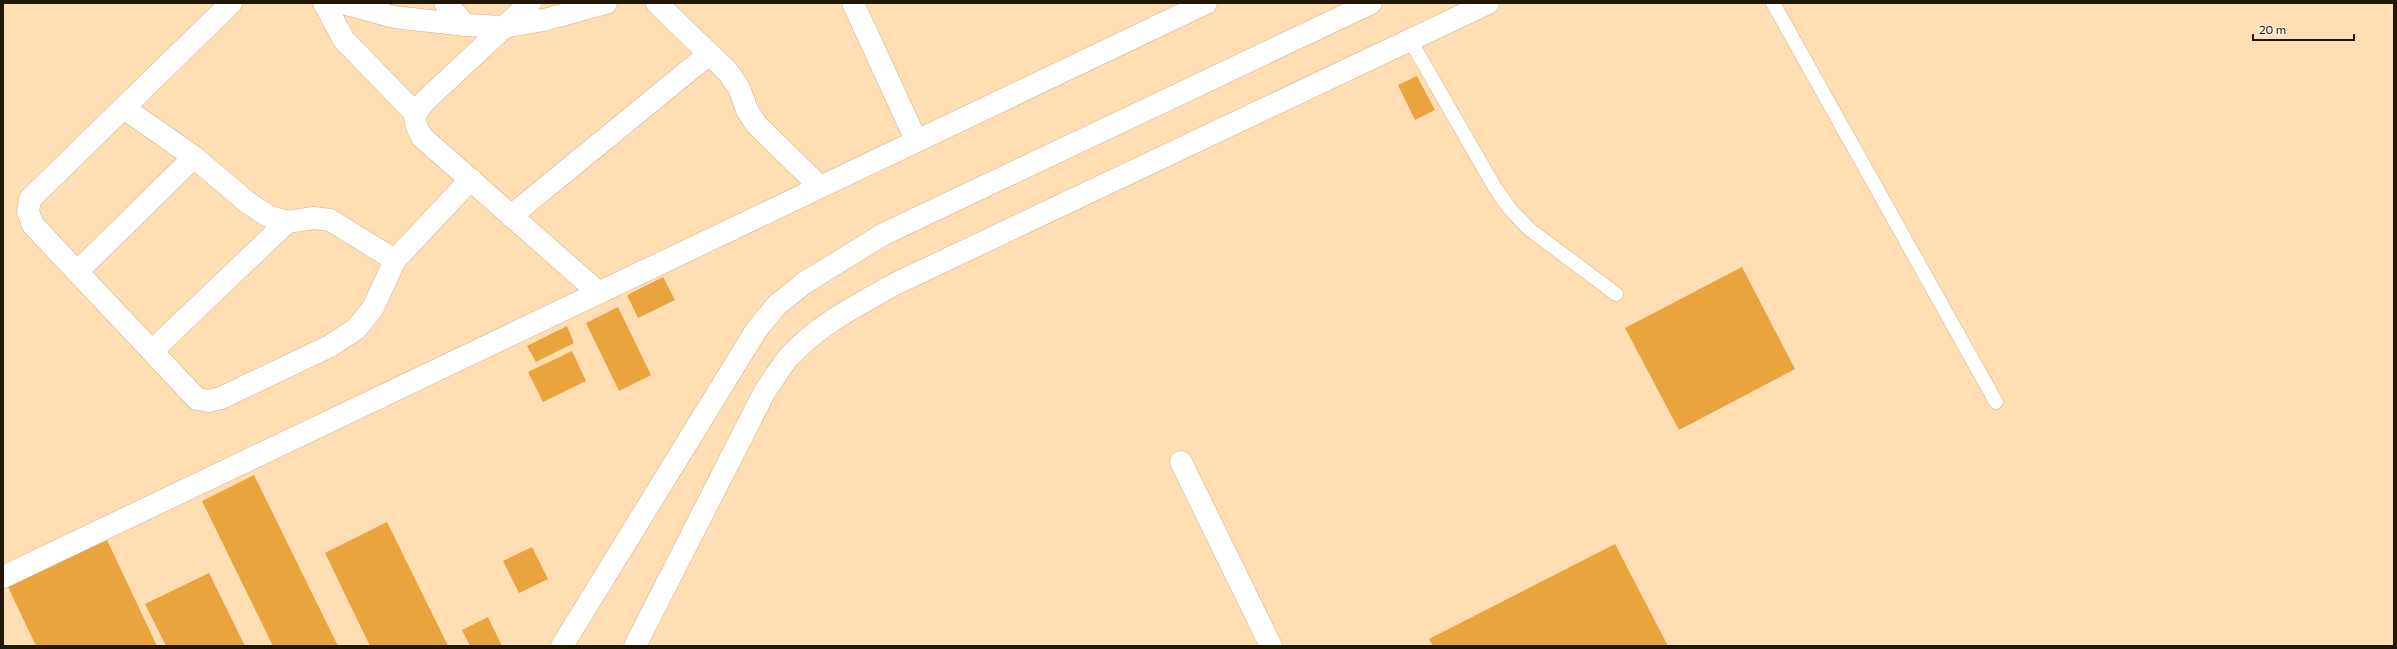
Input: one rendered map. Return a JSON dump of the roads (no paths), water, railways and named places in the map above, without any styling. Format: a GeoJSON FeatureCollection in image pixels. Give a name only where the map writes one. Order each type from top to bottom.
{"type":"FeatureCollection","features":[{"type":"Feature","properties":{"kind":"street"},"geometry":{"type":"LineString","coordinates":[[231,3],[30,199],[28,212],[33,225],[196,399],[209,402],[221,398],[330,346],[356,329],[373,308],[394,260],[470,179]]}},
{"type":"Feature","properties":{"kind":"street"},"geometry":{"type":"LineString","coordinates":[[324,3],[344,40],[416,113]]}},
{"type":"Feature","properties":{"kind":"street"},"geometry":{"type":"LineString","coordinates":[[342,3],[394,17],[466,26],[503,27],[544,20],[606,3]]}},
{"type":"Feature","properties":{"kind":"street"},"geometry":{"type":"LineString","coordinates":[[445,3],[466,26]]}},
{"type":"Feature","properties":{"kind":"street"},"geometry":{"type":"LineString","coordinates":[[530,3],[425,101],[416,113],[415,124],[422,137],[599,293]]}},
{"type":"Feature","properties":{"kind":"street"},"geometry":{"type":"LineString","coordinates":[[657,3],[734,81],[749,116],[756,124],[820,187]]}},
{"type":"Feature","properties":{"kind":"street"},"geometry":{"type":"LineString","coordinates":[[853,3],[916,140]]}},
{"type":"Feature","properties":{"kind":"street"},"geometry":{"type":"LineString","coordinates":[[3,577],[916,140],[1206,3]]}},
{"type":"Feature","properties":{"kind":"street"},"geometry":{"type":"LineString","coordinates":[[562,646],[757,329],[777,304],[804,283],[884,234],[1371,3]]}},
{"type":"Feature","properties":{"kind":"street"},"geometry":{"type":"LineString","coordinates":[[635,646],[766,391],[788,358],[810,338],[843,313],[896,284],[1488,3]]}},
{"type":"Feature","properties":{"kind":"street"},"geometry":{"type":"LineString","coordinates":[[511,216],[709,54]]}},
{"type":"Feature","properties":{"kind":"street"},"geometry":{"type":"LineString","coordinates":[[124,108],[194,157],[252,206],[268,216],[287,222],[314,218],[330,220],[394,260]]}},
{"type":"Feature","properties":{"kind":"street"},"geometry":{"type":"LineString","coordinates":[[78,272],[194,157]]}},
{"type":"Feature","properties":{"kind":"street"},"geometry":{"type":"LineString","coordinates":[[152,351],[287,222]]}},
{"type":"Feature","properties":{"kind":"street"},"geometry":{"type":"LineString","coordinates":[[1181,462],[1271,646]]}},
{"type":"Feature","properties":{"kind":"lane"},"geometry":{"type":"LineString","coordinates":[[1773,3],[1996,402]]}},
{"type":"Feature","properties":{"kind":"lane"},"geometry":{"type":"LineString","coordinates":[[1410,40],[1494,186],[1509,208],[1529,229],[1616,294]]}}]}
